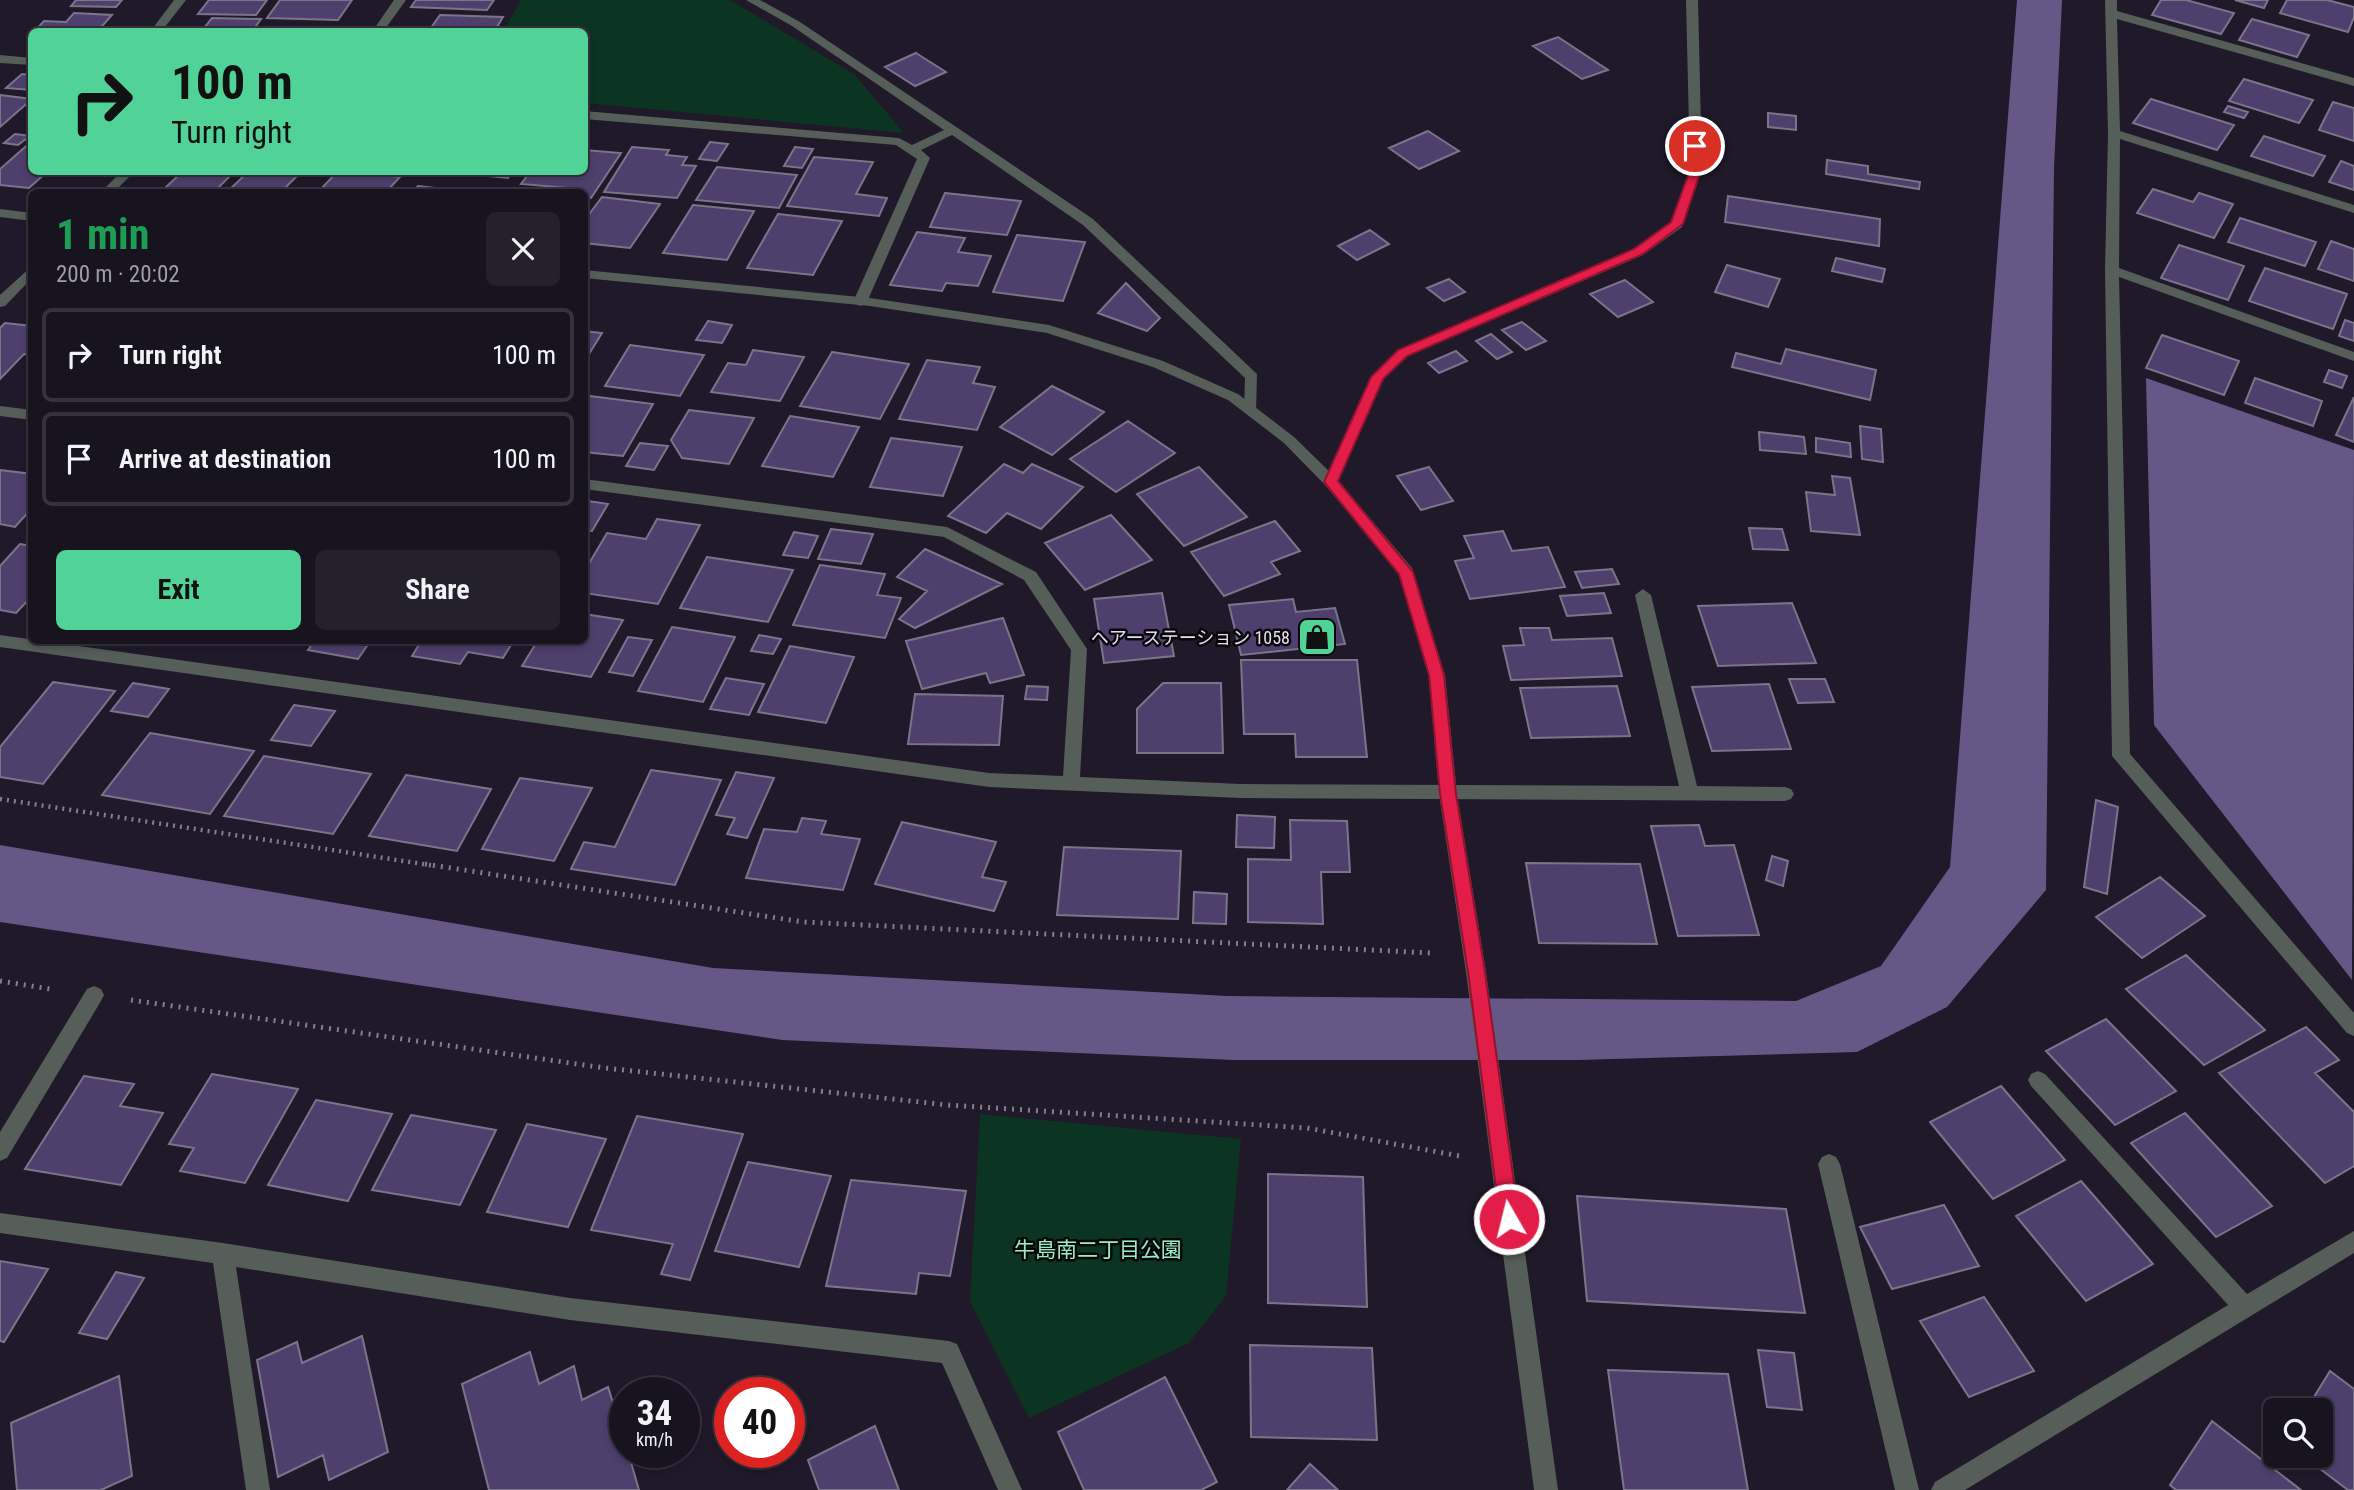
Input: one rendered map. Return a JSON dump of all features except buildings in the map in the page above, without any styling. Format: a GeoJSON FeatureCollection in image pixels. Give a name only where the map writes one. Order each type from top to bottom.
{"type":"FeatureCollection","features":[{"type":"Feature","properties":{"kind":"street"},"geometry":{"type":"LineString","coordinates":[[158,28],[180,0]]}},
{"type":"Feature","properties":{"kind":"street"},"geometry":{"type":"LineString","coordinates":[[380,28],[400,0]]}},
{"type":"Feature","properties":{"kind":"street"},"geometry":{"type":"LineString","coordinates":[[752,0],[796,24],[1088,222],[1252,377],[1251,411]]}},
{"type":"Feature","properties":{"kind":"street"},"geometry":{"type":"LineString","coordinates":[[1331,482],[1378,377],[1403,353],[1638,252],[1677,224],[1696,170],[1692,0]]}},
{"type":"Feature","properties":{"kind":"street"},"geometry":{"type":"LineString","coordinates":[[2354,82],[2110,6],[2115,133],[2112,270],[2121,756],[2354,1027]]}},
{"type":"Feature","properties":{"kind":"street"},"geometry":{"type":"LineString","coordinates":[[0,59],[28,62]]}},
{"type":"Feature","properties":{"kind":"street"},"geometry":{"type":"LineString","coordinates":[[588,115],[899,142],[924,158],[860,302]]}},
{"type":"Feature","properties":{"kind":"street"},"geometry":{"type":"LineString","coordinates":[[912,150],[954,130]]}},
{"type":"Feature","properties":{"kind":"street"},"geometry":{"type":"LineString","coordinates":[[2115,133],[2354,209]]}},
{"type":"Feature","properties":{"kind":"street"},"geometry":{"type":"LineString","coordinates":[[110,189],[125,175]]}},
{"type":"Feature","properties":{"kind":"street"},"geometry":{"type":"LineString","coordinates":[[0,213],[28,216]]}},
{"type":"Feature","properties":{"kind":"street"},"geometry":{"type":"LineString","coordinates":[[2112,270],[2354,356]]}},
{"type":"Feature","properties":{"kind":"street"},"geometry":{"type":"LineString","coordinates":[[0,303],[28,274]]}},
{"type":"Feature","properties":{"kind":"street"},"geometry":{"type":"LineString","coordinates":[[588,274],[860,302],[1049,329],[1158,364],[1233,397],[1289,440],[1331,482],[1406,572],[1437,675],[1448,794],[1475,964],[1546,1490]]}},
{"type":"Feature","properties":{"kind":"street"},"geometry":{"type":"LineString","coordinates":[[0,411],[28,414]]}},
{"type":"Feature","properties":{"kind":"street"},"geometry":{"type":"LineString","coordinates":[[588,485],[947,532],[1030,576],[1079,649],[1071,785]]}},
{"type":"Feature","properties":{"kind":"street"},"geometry":{"type":"LineString","coordinates":[[1643,595],[1690,794]]}},
{"type":"Feature","properties":{"kind":"street"},"geometry":{"type":"LineString","coordinates":[[0,641],[989,780],[1071,785],[1448,794],[1785,794]]}},
{"type":"Feature","properties":{"kind":"street"},"geometry":{"type":"LineString","coordinates":[[0,1151],[94,995]]}},
{"type":"Feature","properties":{"kind":"street"},"geometry":{"type":"LineString","coordinates":[[2038,1080],[2244,1307]]}},
{"type":"Feature","properties":{"kind":"street"},"geometry":{"type":"LineString","coordinates":[[1829,1164],[1907,1490]]}},
{"type":"Feature","properties":{"kind":"street"},"geometry":{"type":"LineString","coordinates":[[0,1223],[223,1254],[570,1309],[949,1352],[1010,1490]]}},
{"type":"Feature","properties":{"kind":"street"},"geometry":{"type":"LineString","coordinates":[[1943,1490],[2354,1241]]}},
{"type":"Feature","properties":{"kind":"street"},"geometry":{"type":"LineString","coordinates":[[223,1254],[258,1490]]}},
{"type":"Feature","properties":{"kind":"path"},"geometry":{"type":"LineString","coordinates":[[0,799],[803,922],[1475,964]]}},
{"type":"Feature","properties":{"kind":"path"},"geometry":{"type":"LineString","coordinates":[[0,981],[605,1068],[948,1105],[1307,1128],[1502,1164]]}},
{"type":"Feature","properties":{"kind":"green space"},"geometry":{"type":"Polygon","coordinates":[[[521,0],[730,0],[854,74],[904,133],[588,103],[588,28],[505,28],[521,0]]]}},
{"type":"Feature","properties":{"kind":"green space","name":"牛島南二丁目公園"},"geometry":{"type":"Polygon","coordinates":[[[980,1114],[1241,1139],[1226,1296],[1189,1343],[1029,1418],[970,1301],[980,1114]]]}},
{"type":"Feature","properties":{"kind":"shaded area"},"geometry":{"type":"Polygon","coordinates":[[[2017,0],[2062,0],[2054,168],[2046,890],[1947,1007],[1857,1052],[1578,1060],[1234,1060],[782,1040],[0,922],[0,845],[713,968],[1227,996],[1796,1001],[1881,966],[1950,867],[2017,0]]]}},
{"type":"Feature","properties":{"kind":"shaded area"},"geometry":{"type":"Polygon","coordinates":[[[2146,378],[2354,450],[2352,980],[2154,725],[2146,378]]]}},
{"type":"Feature","properties":{"kind":"place","name":"ヘアーステーション 1058"},"geometry":{"type":"Point","coordinates":[1317,637]}},
{"type":"Feature","properties":{"kind":"route"},"geometry":{"type":"LineString","coordinates":[[1509,1219],[1476,972],[1448,794],[1437,675],[1406,572],[1331,482],[1378,377],[1403,353],[1638,252],[1677,224],[1696,170],[1695,146]]}}]}
